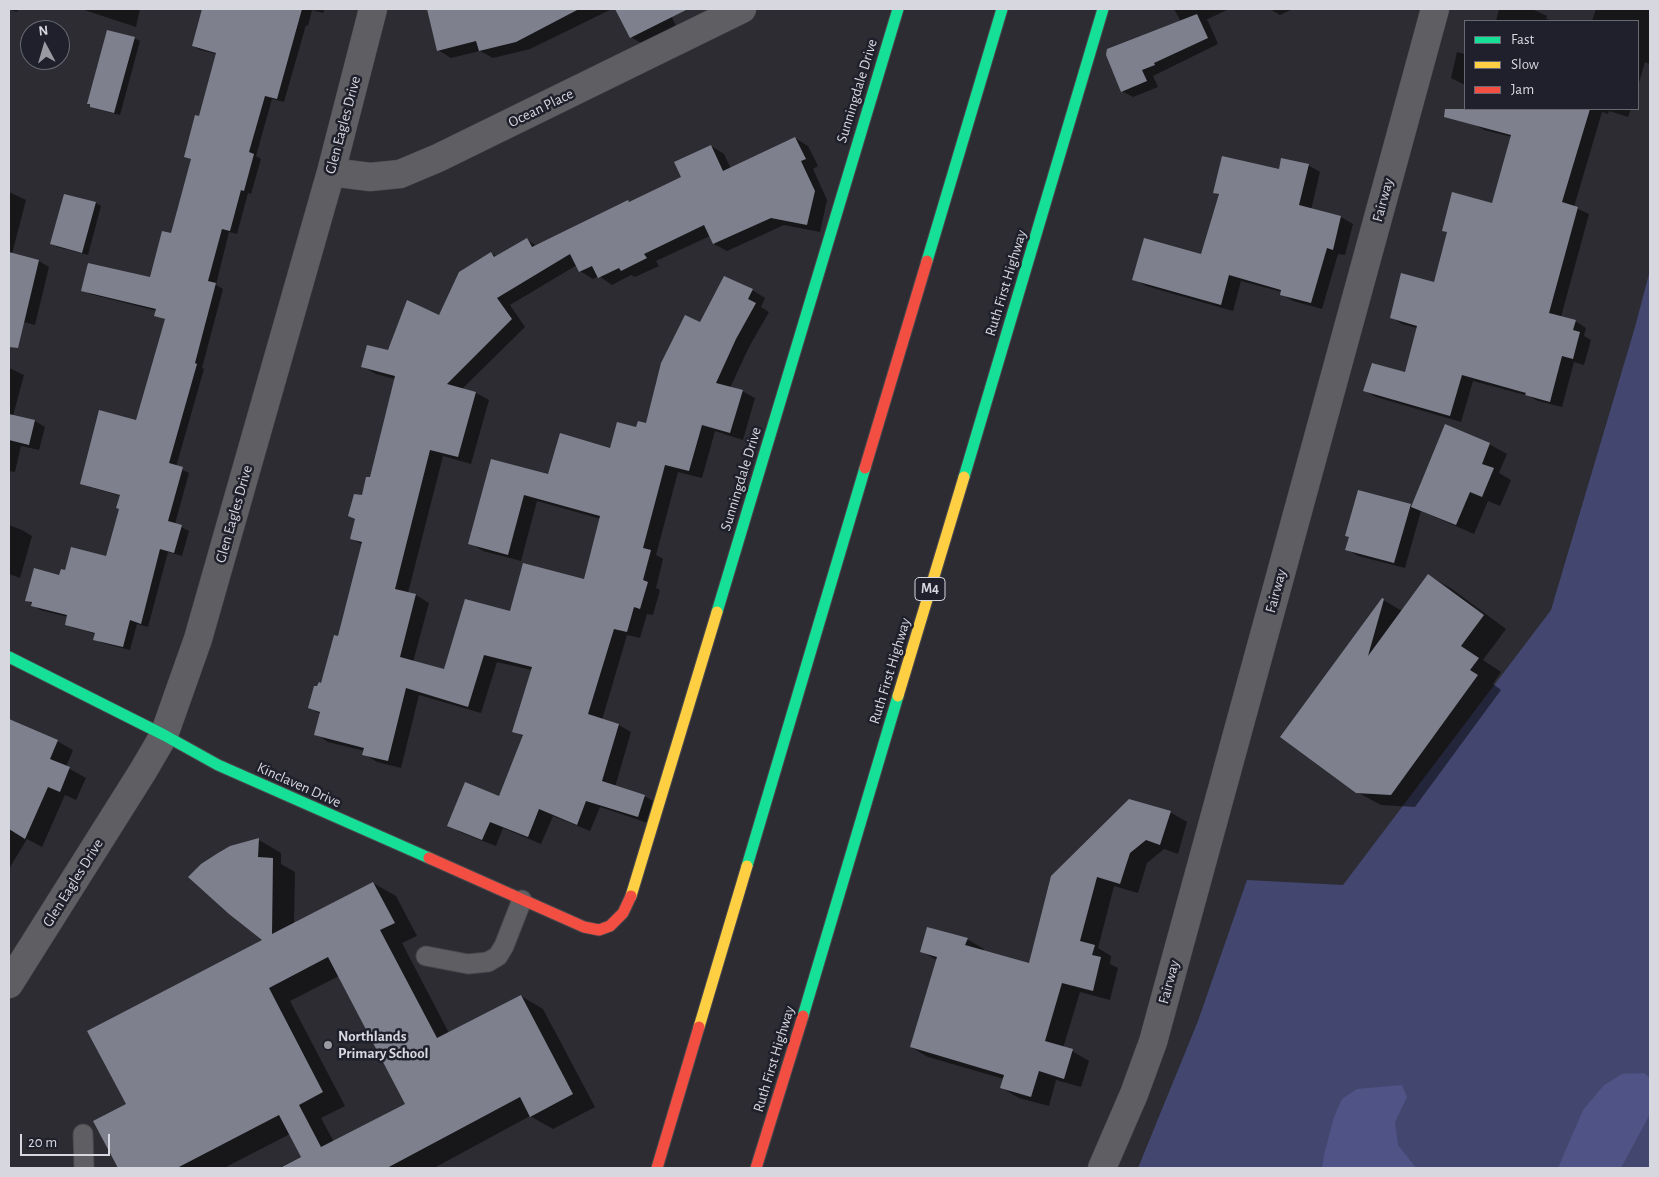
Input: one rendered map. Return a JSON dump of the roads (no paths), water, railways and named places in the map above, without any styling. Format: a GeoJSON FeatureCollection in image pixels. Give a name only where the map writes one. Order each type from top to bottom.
{"type":"FeatureCollection","features":[{"type":"Feature","properties":{"kind":"main road","name":"Sunningdale Drive"},"geometry":{"type":"LineString","coordinates":[[584,927],[599,930],[610,926],[623,913],[634,890],[898,9]]}},
{"type":"Feature","properties":{"kind":"main road"},"geometry":{"type":"LineString","coordinates":[[657,1168],[1002,9]]}},
{"type":"Feature","properties":{"kind":"main road","name":"Ruth First Highway"},"geometry":{"type":"LineString","coordinates":[[756,1168],[808,1000],[1103,9]]}},
{"type":"Feature","properties":{"kind":"main road","name":"Kinclaven Drive"},"geometry":{"type":"LineString","coordinates":[[9,657],[164,735],[218,765],[584,927]]}},
{"type":"Feature","properties":{"kind":"street","name":"Glen Eagles Drive"},"geometry":{"type":"LineString","coordinates":[[9,984],[144,771],[164,735],[198,639],[331,172],[373,9]]}},
{"type":"Feature","properties":{"kind":"street","name":"Ocean Place"},"geometry":{"type":"LineString","coordinates":[[331,172],[370,177],[400,174],[438,158],[742,9]]}},
{"type":"Feature","properties":{"kind":"street","name":"Fairway"},"geometry":{"type":"LineString","coordinates":[[1102,1168],[1134,1094],[1153,1042],[1435,9]]}},
{"type":"Feature","properties":{"kind":"lane"},"geometry":{"type":"LineString","coordinates":[[426,956],[468,964],[488,962],[498,956],[522,900]]}},
{"type":"Feature","properties":{"kind":"lane"},"geometry":{"type":"LineString","coordinates":[[83,1134],[84,1168]]}},
{"type":"Feature","properties":{"kind":"place","name":"Northlands Primary School"},"geometry":{"type":"Point","coordinates":[328,1045]}}]}
